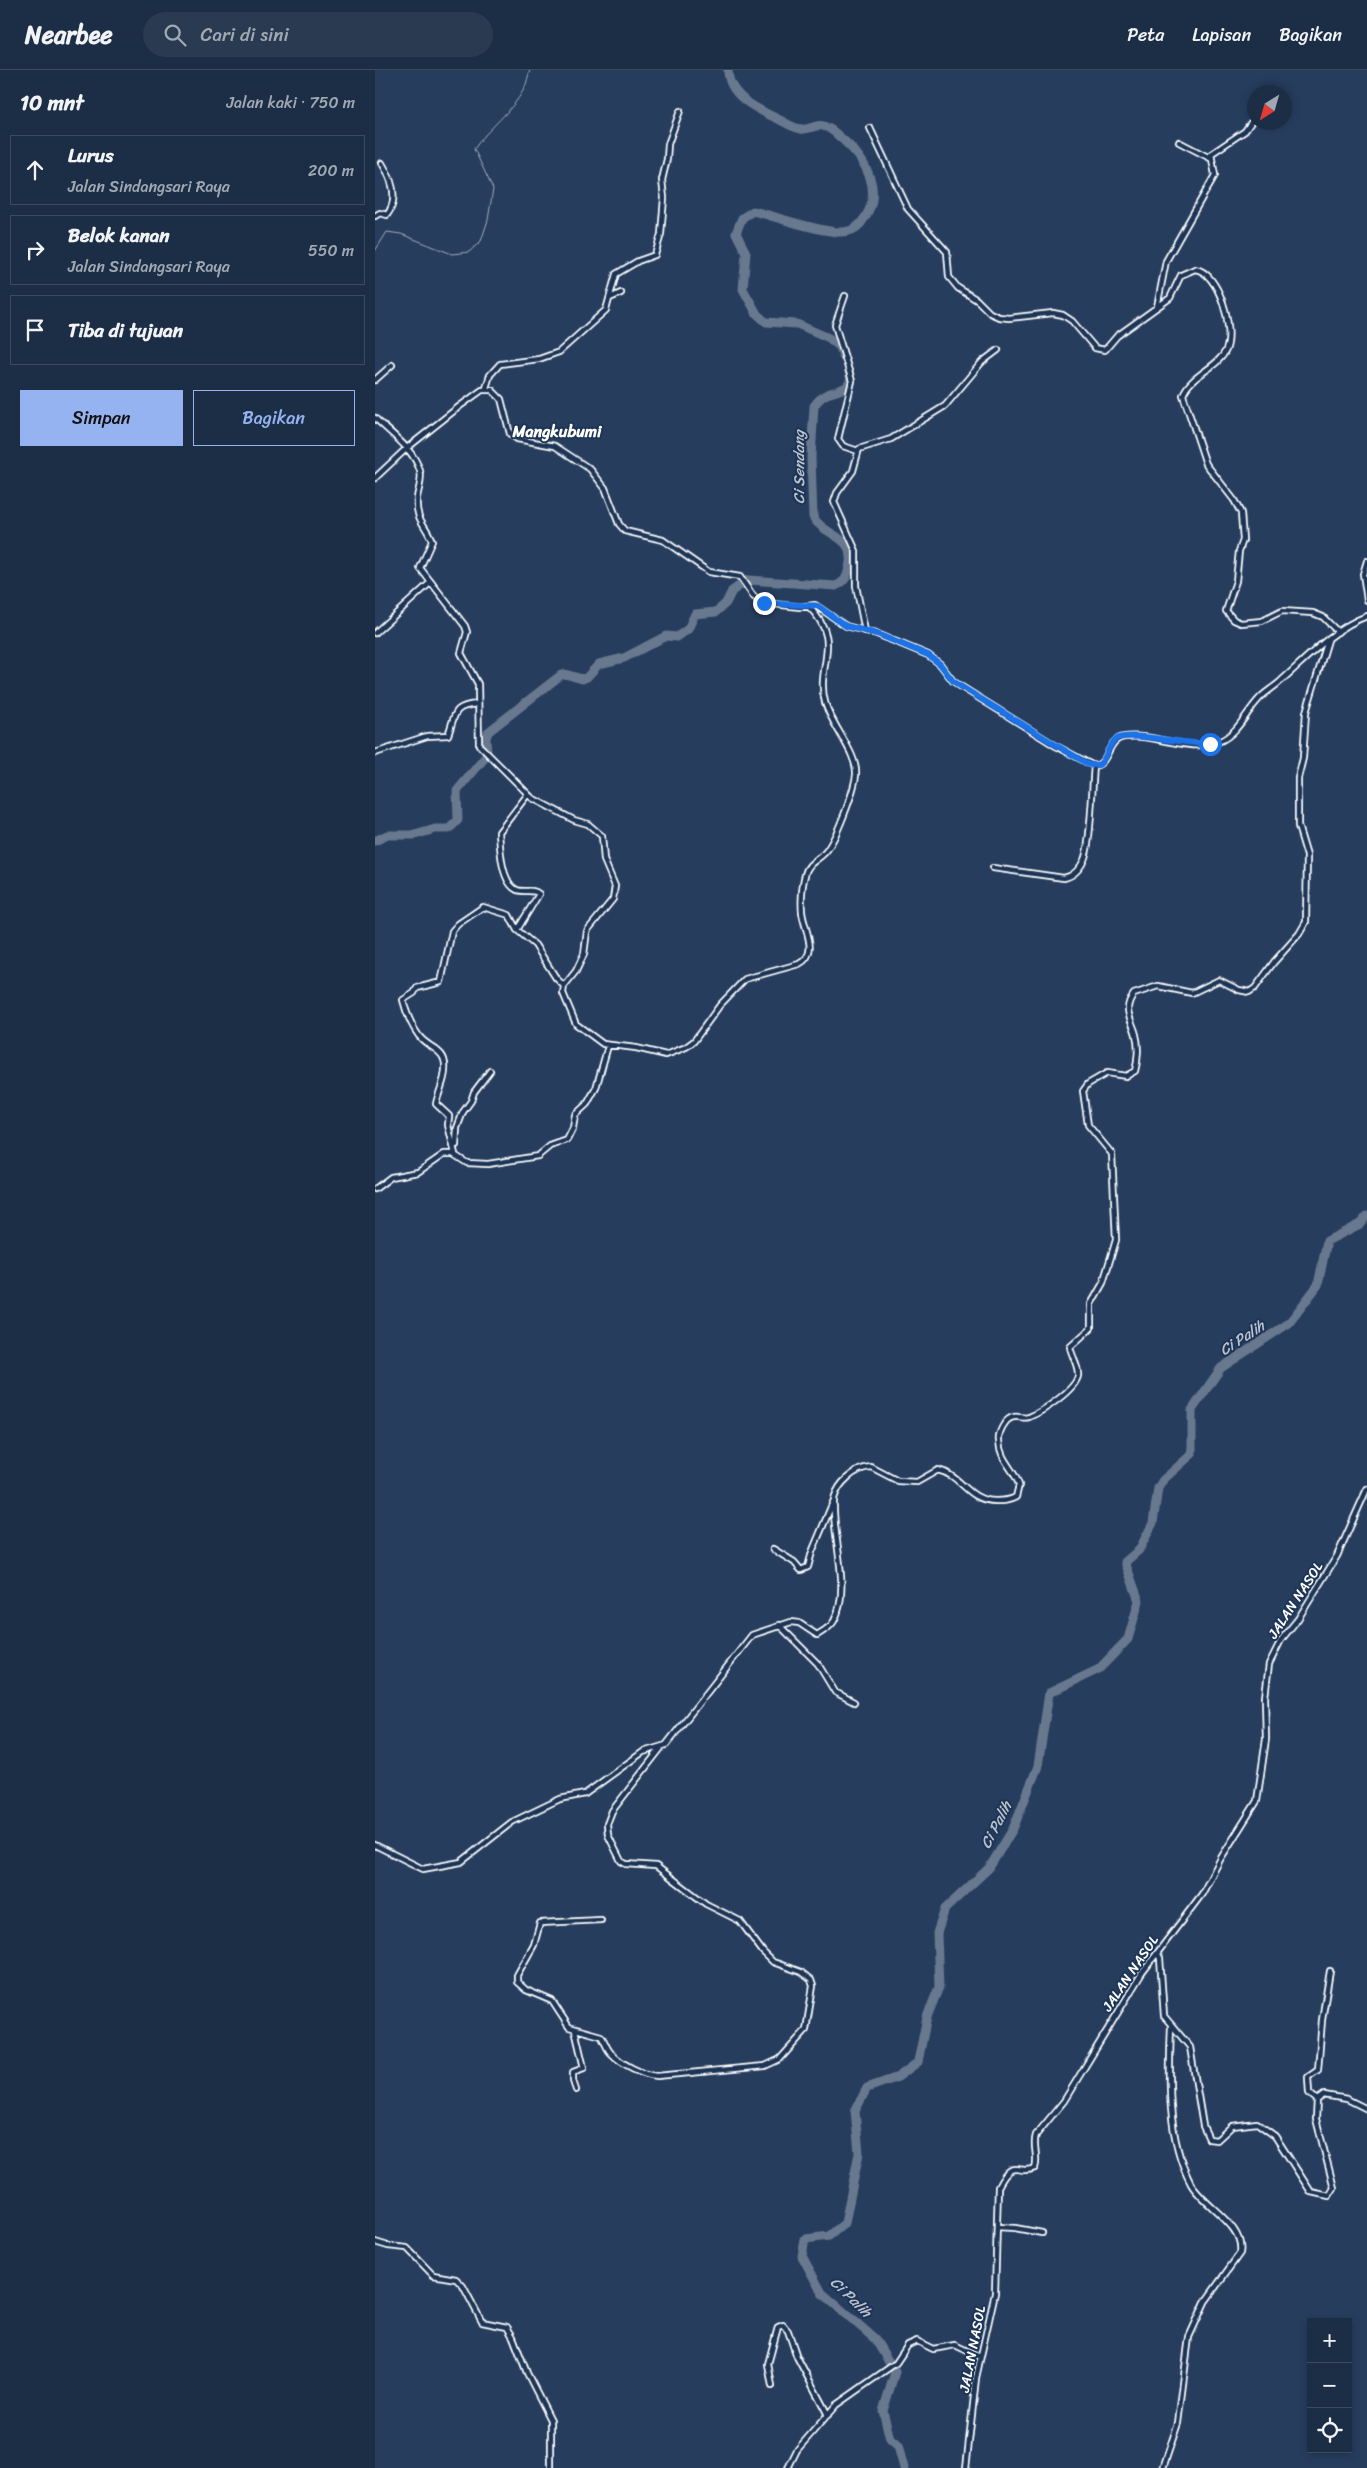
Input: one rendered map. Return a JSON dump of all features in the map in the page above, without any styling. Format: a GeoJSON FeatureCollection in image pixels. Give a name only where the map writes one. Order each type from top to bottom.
{"type":"FeatureCollection","features":[{"type":"Feature","properties":{"kind":"street"},"geometry":{"type":"LineString","coordinates":[[375,478],[407,448],[486,388],[490,375],[500,364],[539,359],[559,352],[601,315],[610,298],[616,274],[638,261],[652,258],[657,252],[661,234],[664,198],[661,180],[667,159],[667,144],[680,111]]}},
{"type":"Feature","properties":{"kind":"street"},"geometry":{"type":"LineString","coordinates":[[870,128],[908,209],[947,252],[950,280],[990,313],[1009,318],[1059,314],[1069,318],[1091,344],[1101,350],[1108,348],[1117,336],[1172,294],[1181,276],[1195,269],[1207,275],[1228,312],[1229,339],[1226,350],[1188,387],[1183,395],[1206,464],[1234,500],[1241,513],[1242,542],[1239,551],[1236,581],[1226,611],[1234,620],[1241,623],[1262,621],[1282,611],[1313,613],[1323,617],[1338,632]]}},
{"type":"Feature","properties":{"kind":"street"},"geometry":{"type":"LineString","coordinates":[[1157,307],[1166,261],[1215,175],[1210,158],[1212,153],[1247,128]]}},
{"type":"Feature","properties":{"kind":"street"},"geometry":{"type":"LineString","coordinates":[[1179,142],[1210,158]]}},
{"type":"Feature","properties":{"kind":"street"},"geometry":{"type":"LineString","coordinates":[[375,216],[381,213],[387,216],[394,203],[390,175],[382,163]]}},
{"type":"Feature","properties":{"kind":"street"},"geometry":{"type":"LineString","coordinates":[[610,298],[621,293]]}},
{"type":"Feature","properties":{"kind":"street"},"geometry":{"type":"LineString","coordinates":[[845,296],[835,325],[852,381],[838,439],[843,446],[858,451]]}},
{"type":"Feature","properties":{"kind":"street"},"geometry":{"type":"LineString","coordinates":[[865,631],[856,586],[856,551],[834,502],[837,493],[853,471],[858,451],[863,447],[891,439],[945,406],[982,362],[998,350]]}},
{"type":"Feature","properties":{"kind":"street"},"geometry":{"type":"LineString","coordinates":[[375,380],[392,365]]}},
{"type":"Feature","properties":{"kind":"street"},"geometry":{"type":"LineString","coordinates":[[486,388],[497,392],[501,399],[508,429],[514,437],[555,446],[590,469],[605,488],[619,524],[625,531],[663,540],[709,572],[736,576],[743,580],[754,597],[764,603],[818,606],[846,626],[865,631],[928,655],[940,664],[953,681],[960,686],[1056,746],[1094,766]]}},
{"type":"Feature","properties":{"kind":"street"},"geometry":{"type":"LineString","coordinates":[[375,418],[407,448],[421,473],[417,499],[419,517],[432,543],[420,566],[465,626],[467,632],[461,653],[478,684],[479,743],[490,757],[541,804],[561,812],[574,820],[588,824],[601,835],[604,860],[615,886],[612,902],[587,931],[584,954],[576,971],[564,986],[563,995],[576,1024],[608,1046],[635,1048],[666,1054],[687,1048],[744,979],[799,964],[809,956],[810,948],[802,910],[805,872],[809,865],[825,853],[830,845],[841,822],[856,773],[848,748],[831,720],[825,701],[828,643],[819,618],[808,606]]}},
{"type":"Feature","properties":{"kind":"street"},"geometry":{"type":"LineString","coordinates":[[1367,561],[1363,574],[1367,600]]}},
{"type":"Feature","properties":{"kind":"street"},"geometry":{"type":"LineString","coordinates":[[375,633],[431,582]]}},
{"type":"Feature","properties":{"kind":"street"},"geometry":{"type":"LineString","coordinates":[[1094,766],[1103,762],[1112,743],[1125,736],[1196,745],[1221,740],[1237,727],[1261,696],[1345,625],[1367,616]]}},
{"type":"Feature","properties":{"kind":"street"},"geometry":{"type":"LineString","coordinates":[[773,1549],[794,1562],[801,1570],[808,1567],[811,1552],[836,1492],[847,1478],[867,1468],[874,1468],[902,1482],[919,1482],[934,1471],[941,1470],[983,1500],[1007,1501],[1018,1495],[1018,1481],[1002,1459],[998,1440],[1000,1432],[1008,1419],[1014,1417],[1028,1418],[1069,1391],[1075,1383],[1078,1373],[1070,1347],[1091,1328],[1091,1304],[1102,1288],[1116,1243],[1112,1154],[1088,1125],[1083,1091],[1089,1084],[1107,1073],[1126,1076],[1135,1071],[1137,1038],[1128,1014],[1129,1003],[1134,994],[1158,986],[1192,993],[1219,980],[1239,990],[1249,992],[1255,988],[1274,962],[1304,929],[1307,914],[1307,856],[1298,826],[1298,778],[1303,758],[1306,712],[1328,640]]}},
{"type":"Feature","properties":{"kind":"street"},"geometry":{"type":"LineString","coordinates":[[375,753],[427,736],[448,736],[456,711],[466,705],[478,704]]}},
{"type":"Feature","properties":{"kind":"street"},"geometry":{"type":"LineString","coordinates":[[993,868],[1064,878],[1069,877],[1077,870],[1086,854],[1094,766]]}},
{"type":"Feature","properties":{"kind":"street"},"geometry":{"type":"LineString","coordinates":[[517,930],[539,894],[535,890],[516,889],[509,883],[501,854],[499,832],[528,794]]}},
{"type":"Feature","properties":{"kind":"street"},"geometry":{"type":"LineString","coordinates":[[564,986],[555,977],[535,945],[517,930],[508,914],[485,907],[479,908],[452,931],[441,982],[417,988],[414,993],[403,1000],[418,1034],[427,1043],[439,1049],[445,1062],[445,1075],[436,1104],[449,1116],[448,1125],[455,1154],[467,1163],[484,1164],[540,1155],[550,1146],[568,1139],[573,1129],[575,1115],[592,1094],[608,1046]]}},
{"type":"Feature","properties":{"kind":"street"},"geometry":{"type":"LineString","coordinates":[[455,1154],[457,1128],[463,1112],[471,1101],[474,1092],[490,1072]]}},
{"type":"Feature","properties":{"kind":"street"},"geometry":{"type":"LineString","coordinates":[[375,1190],[391,1177],[418,1172],[441,1156],[455,1154]]}},
{"type":"Feature","properties":{"kind":"street","name":"JALAN NASOL"},"geometry":{"type":"LineString","coordinates":[[966,2468],[980,2357],[995,2294],[998,2187],[1004,2176],[1016,2168],[1032,2170],[1035,2168],[1037,2160],[1034,2142],[1036,2136],[1064,2101],[1117,2012],[1157,1953],[1202,1894],[1221,1858],[1257,1801],[1267,1739],[1265,1697],[1269,1664],[1281,1640],[1298,1619],[1337,1556],[1367,1490]]}},
{"type":"Feature","properties":{"kind":"street"},"geometry":{"type":"LineString","coordinates":[[601,1920],[542,1922],[537,1929],[533,1945],[517,1975],[519,1986],[552,2001],[566,2024],[575,2030],[601,2036],[607,2049],[620,2061],[647,2074],[657,2076],[771,2064],[780,2059],[808,2026],[813,1986],[807,1976],[773,1962],[763,1952],[740,1921],[705,1904],[655,1866],[626,1864],[618,1859],[607,1831],[610,1814],[661,1748],[670,1742],[747,1640],[757,1632],[797,1622],[817,1635],[835,1621],[841,1589],[833,1501]]}},
{"type":"Feature","properties":{"kind":"street"},"geometry":{"type":"LineString","coordinates":[[779,1625],[818,1664],[835,1692],[854,1702]]}},
{"type":"Feature","properties":{"kind":"street"},"geometry":{"type":"LineString","coordinates":[[375,1845],[423,1869],[461,1862],[511,1822],[560,1799],[585,1794],[643,1752],[661,1748]]}},
{"type":"Feature","properties":{"kind":"street"},"geometry":{"type":"LineString","coordinates":[[1157,1953],[1160,1958],[1163,2016],[1190,2047],[1203,2126],[1209,2139],[1217,2140],[1235,2124],[1252,2122],[1262,2125],[1275,2136],[1308,2189],[1315,2194],[1329,2196],[1334,2188],[1316,2119],[1317,2100]]}},
{"type":"Feature","properties":{"kind":"street"},"geometry":{"type":"LineString","coordinates":[[1317,2100],[1309,2093],[1308,2076],[1318,2070],[1330,1970]]}},
{"type":"Feature","properties":{"kind":"street"},"geometry":{"type":"LineString","coordinates":[[1163,2468],[1177,2430],[1189,2337],[1205,2302],[1240,2252],[1241,2246],[1239,2236],[1234,2228],[1203,2200],[1194,2188],[1180,2155],[1169,2092],[1171,2026]]}},
{"type":"Feature","properties":{"kind":"street"},"geometry":{"type":"LineString","coordinates":[[575,2030],[583,2067],[573,2072],[573,2082],[576,2090]]}},
{"type":"Feature","properties":{"kind":"street"},"geometry":{"type":"LineString","coordinates":[[1317,2100],[1325,2095],[1343,2098],[1367,2109]]}},
{"type":"Feature","properties":{"kind":"street"},"geometry":{"type":"LineString","coordinates":[[997,2227],[1042,2233]]}},
{"type":"Feature","properties":{"kind":"street"},"geometry":{"type":"LineString","coordinates":[[375,2242],[388,2246],[407,2248],[433,2275],[457,2280],[463,2286],[482,2322],[487,2325],[501,2325],[510,2330],[527,2373],[551,2420],[551,2468]]}},
{"type":"Feature","properties":{"kind":"street"},"geometry":{"type":"LineString","coordinates":[[772,2386],[768,2364],[778,2326],[783,2325],[788,2330],[797,2358],[828,2415]]}},
{"type":"Feature","properties":{"kind":"street"},"geometry":{"type":"LineString","coordinates":[[788,2468],[797,2450],[828,2415],[849,2394],[896,2363],[908,2345],[917,2341],[933,2349],[955,2345],[980,2357]]}},
{"type":"Feature","properties":{"kind":"waterway"},"geometry":{"type":"LineString","coordinates":[[375,251],[387,232],[401,234],[452,254],[469,252],[481,241],[488,220],[493,189],[474,149],[519,97],[525,87],[530,70]]}},
{"type":"Feature","properties":{"kind":"waterway","name":"Ci Sendang"},"geometry":{"type":"LineString","coordinates":[[728,70],[733,88],[754,107],[795,128],[804,129],[820,125],[832,130],[850,146],[865,166],[870,177],[872,200],[868,212],[861,223],[852,230],[841,232],[822,230],[753,211],[742,218],[736,233],[746,253],[743,289],[757,314],[766,322],[797,324],[829,338],[840,347],[844,358]]}},
{"type":"Feature","properties":{"kind":"waterway","name":"Ci Sendang"},"geometry":{"type":"LineString","coordinates":[[375,841],[387,835],[415,835],[435,829],[449,829],[458,820],[457,791],[487,755],[486,738],[488,732],[561,675],[565,674],[582,679],[587,677],[599,664],[624,658],[666,636],[677,637],[688,629],[695,614],[716,612],[726,603],[732,591],[748,580],[836,586],[844,581],[849,568],[850,557],[848,549],[844,542],[818,524],[813,517],[811,457],[814,406],[825,395],[846,387],[850,381],[849,372]]}},
{"type":"Feature","properties":{"kind":"waterway","name":"Ci Palih"},"geometry":{"type":"LineString","coordinates":[[904,2468],[898,2446],[890,2439],[883,2411],[895,2372],[875,2339],[822,2293],[802,2256],[805,2239],[829,2236],[845,2223],[859,2153],[855,2111],[867,2088],[898,2077],[918,2062],[927,2017],[939,1987],[937,1933],[945,1909],[989,1868],[1013,1829],[1038,1766],[1049,1693],[1099,1669],[1128,1639],[1139,1601],[1125,1562],[1139,1550],[1153,1523],[1158,1488],[1163,1480],[1192,1454],[1192,1410],[1221,1368],[1289,1323],[1318,1285],[1327,1241],[1360,1224],[1367,1216]]}},
{"type":"Feature","properties":{"kind":"district","name":"Mangkubumi"},"geometry":{"type":"Point","coordinates":[557,431]}},
{"type":"Feature","properties":{"kind":"route"},"geometry":{"type":"LineString","coordinates":[[764,603],[800,607],[818,606],[846,626],[877,634],[928,655],[940,664],[953,681],[960,686],[1089,765],[1099,765],[1103,762],[1112,743],[1125,736],[1196,745],[1210,744]]}}]}
